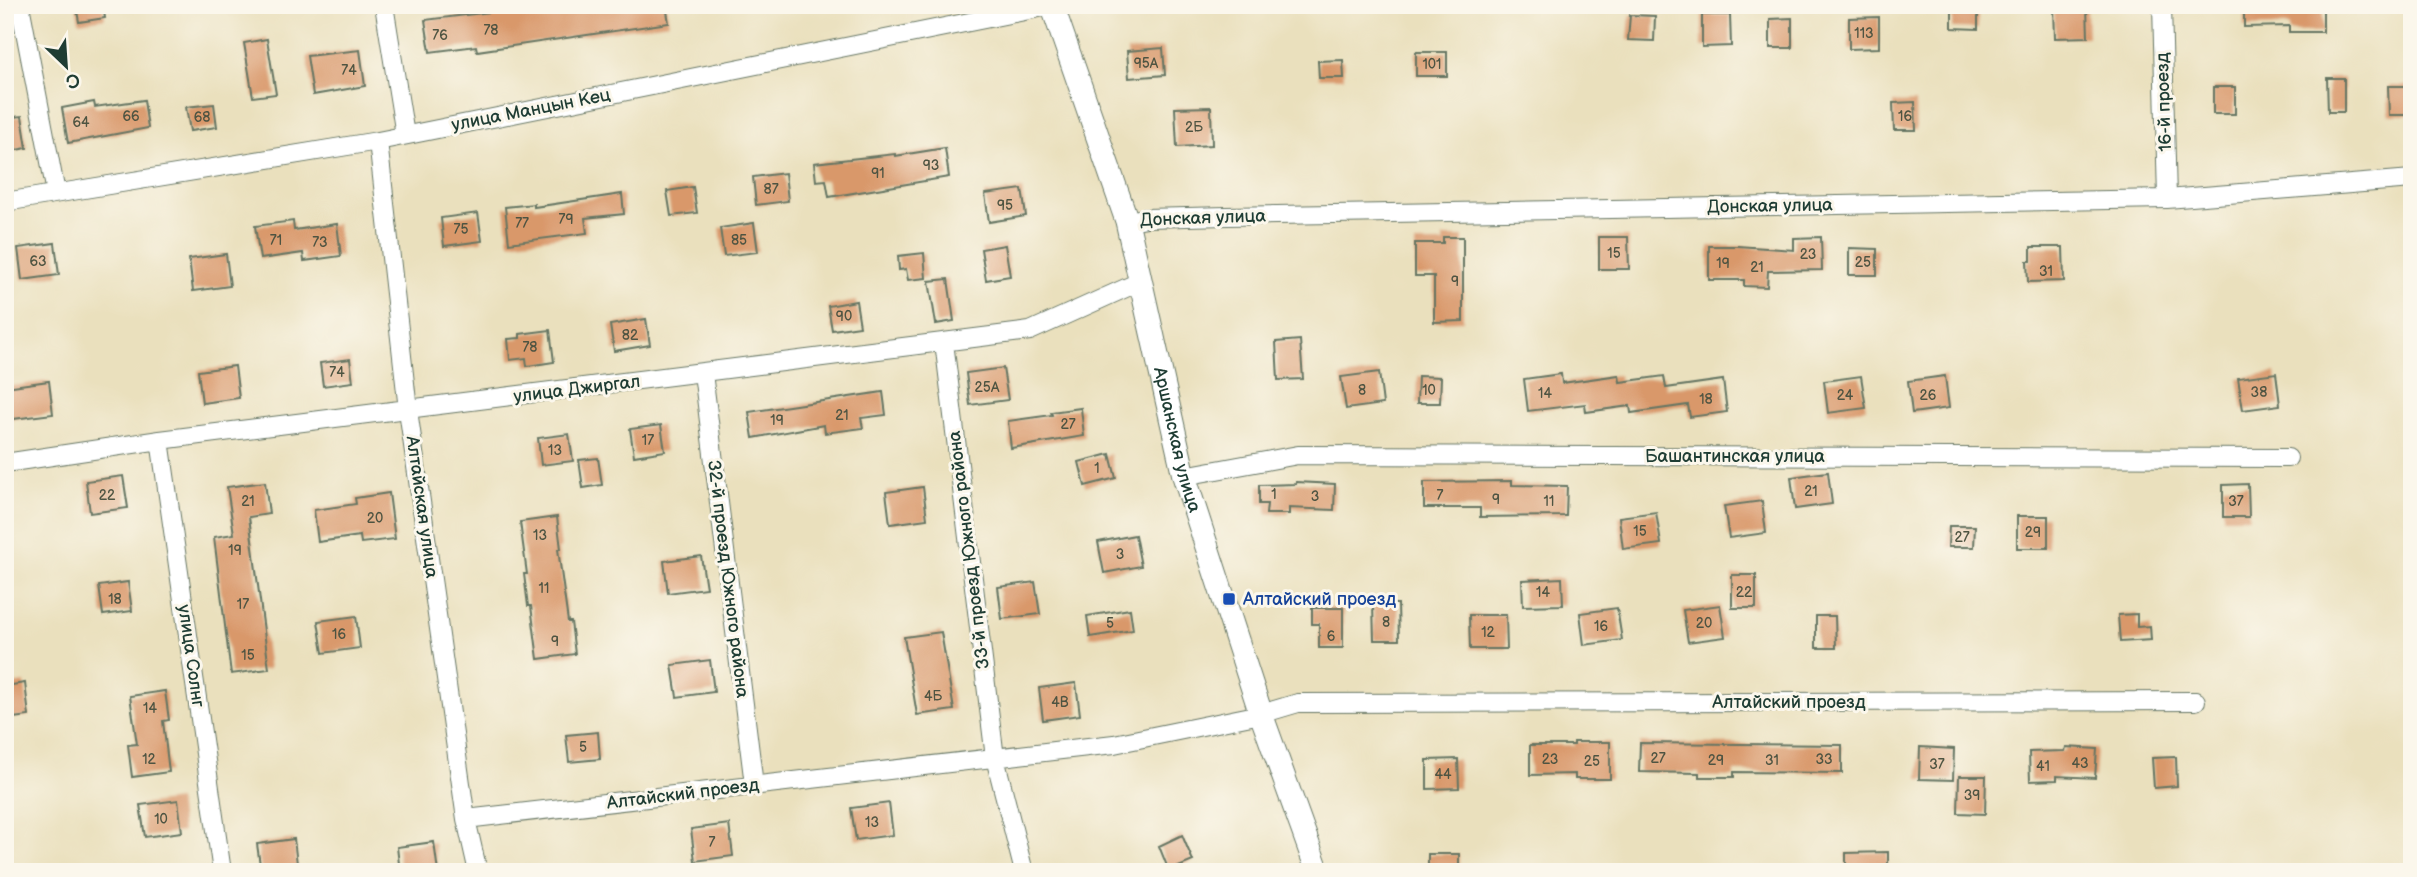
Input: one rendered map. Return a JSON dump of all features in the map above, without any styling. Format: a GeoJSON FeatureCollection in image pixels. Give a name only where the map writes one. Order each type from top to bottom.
{"type":"FeatureCollection","features":[{"type":"Feature","properties":{"kind":"street"},"geometry":{"type":"LineString","coordinates":[[20,5],[56,193]]}},
{"type":"Feature","properties":{"kind":"street"},"geometry":{"type":"LineString","coordinates":[[384,5],[405,135]]}},
{"type":"Feature","properties":{"kind":"street","name":"улица Манцын Кец"},"geometry":{"type":"LineString","coordinates":[[5,202],[379,141],[1052,5]]}},
{"type":"Feature","properties":{"kind":"street","name":"Аршанская улица"},"geometry":{"type":"LineString","coordinates":[[1052,5],[1127,221],[1184,476],[1261,714],[1318,872]]}},
{"type":"Feature","properties":{"kind":"street","name":"16-й проезд"},"geometry":{"type":"LineString","coordinates":[[2162,5],[2167,199]]}},
{"type":"Feature","properties":{"kind":"street","name":"Алтайская улица"},"geometry":{"type":"LineString","coordinates":[[379,141],[408,410],[466,819],[478,872]]}},
{"type":"Feature","properties":{"kind":"street","name":"Донская улица"},"geometry":{"type":"LineString","coordinates":[[1127,221],[1241,215],[2167,199],[2412,179]]}},
{"type":"Feature","properties":{"kind":"street","name":"улица Джиргал"},"geometry":{"type":"LineString","coordinates":[[5,463],[160,440],[1030,331],[1139,282]]}},
{"type":"Feature","properties":{"kind":"street","name":"33-й проезд Южного района"},"geometry":{"type":"LineString","coordinates":[[944,342],[995,758],[1024,872]]}},
{"type":"Feature","properties":{"kind":"street","name":"32-й проезд Южного района"},"geometry":{"type":"LineString","coordinates":[[703,373],[754,785]]}},
{"type":"Feature","properties":{"kind":"street","name":"улица Солнг"},"geometry":{"type":"LineString","coordinates":[[160,440],[222,872]]}},
{"type":"Feature","properties":{"kind":"street","name":"Башантинская улица"},"geometry":{"type":"LineString","coordinates":[[1184,476],[1298,455],[2288,458]]}},
{"type":"Feature","properties":{"kind":"street","name":"Алтайский проезд"},"geometry":{"type":"LineString","coordinates":[[466,819],[1114,744],[1261,714],[1298,703],[2196,701]]}},
{"type":"Feature","properties":{"kind":"building"},"geometry":{"type":"Polygon","coordinates":[[[76,5],[103,5],[105,18],[79,22],[76,5]]]}},
{"type":"Feature","properties":{"kind":"building"},"geometry":{"type":"Polygon","coordinates":[[[514,5],[550,5],[550,10],[595,5],[666,5],[669,23],[477,51],[476,46],[430,52],[425,20],[514,9],[514,5]]]}},
{"type":"Feature","properties":{"kind":"building"},"geometry":{"type":"Polygon","coordinates":[[[2244,5],[2323,5],[2323,32],[2289,32],[2289,26],[2244,27],[2244,5]]]}},
{"type":"Feature","properties":{"kind":"building"},"geometry":{"type":"Polygon","coordinates":[[[2087,7],[2088,37],[2055,38],[2054,8],[2087,7]]]}},
{"type":"Feature","properties":{"kind":"building"},"geometry":{"type":"Polygon","coordinates":[[[1952,10],[1978,10],[1978,29],[1952,28],[1952,10]]]}},
{"type":"Feature","properties":{"kind":"building"},"geometry":{"type":"Polygon","coordinates":[[[1630,15],[1655,16],[1654,41],[1628,40],[1630,15]]]}},
{"type":"Feature","properties":{"kind":"building"},"geometry":{"type":"Polygon","coordinates":[[[1702,15],[1730,15],[1731,46],[1702,47],[1702,15]]]}},
{"type":"Feature","properties":{"kind":"building"},"geometry":{"type":"Polygon","coordinates":[[[1879,17],[1879,48],[1849,49],[1849,18],[1879,17]]]}},
{"type":"Feature","properties":{"kind":"building"},"geometry":{"type":"Polygon","coordinates":[[[1792,18],[1792,48],[1770,48],[1770,19],[1792,18]]]}},
{"type":"Feature","properties":{"kind":"building"},"geometry":{"type":"Polygon","coordinates":[[[267,39],[276,94],[253,97],[244,43],[267,39]]]}},
{"type":"Feature","properties":{"kind":"building"},"geometry":{"type":"Polygon","coordinates":[[[1163,48],[1165,75],[1129,78],[1127,51],[1163,48]]]}},
{"type":"Feature","properties":{"kind":"building"},"geometry":{"type":"Polygon","coordinates":[[[360,50],[365,86],[313,95],[307,56],[360,50]]]}},
{"type":"Feature","properties":{"kind":"building"},"geometry":{"type":"Polygon","coordinates":[[[1416,52],[1447,52],[1447,76],[1416,76],[1416,52]]]}},
{"type":"Feature","properties":{"kind":"building"},"geometry":{"type":"Polygon","coordinates":[[[1343,60],[1344,78],[1319,78],[1318,61],[1343,60]]]}},
{"type":"Feature","properties":{"kind":"building"},"geometry":{"type":"Polygon","coordinates":[[[2327,78],[2344,78],[2344,112],[2328,112],[2327,78]]]}},
{"type":"Feature","properties":{"kind":"building"},"geometry":{"type":"Polygon","coordinates":[[[2388,86],[2412,86],[2412,115],[2389,115],[2388,86]]]}},
{"type":"Feature","properties":{"kind":"building"},"geometry":{"type":"Polygon","coordinates":[[[2213,87],[2235,87],[2235,114],[2213,114],[2213,87]]]}},
{"type":"Feature","properties":{"kind":"building"},"geometry":{"type":"Polygon","coordinates":[[[144,100],[148,128],[68,143],[62,108],[94,102],[95,107],[144,100]]]}},
{"type":"Feature","properties":{"kind":"building"},"geometry":{"type":"Polygon","coordinates":[[[1915,102],[1916,130],[1894,130],[1893,103],[1915,102]]]}},
{"type":"Feature","properties":{"kind":"building"},"geometry":{"type":"Polygon","coordinates":[[[214,104],[217,127],[190,131],[186,107],[214,104]]]}},
{"type":"Feature","properties":{"kind":"building"},"geometry":{"type":"Polygon","coordinates":[[[1211,107],[1212,145],[1177,147],[1175,108],[1211,107]]]}},
{"type":"Feature","properties":{"kind":"building"},"geometry":{"type":"Polygon","coordinates":[[[22,116],[27,148],[5,152],[5,118],[22,116]]]}},
{"type":"Feature","properties":{"kind":"building"},"geometry":{"type":"Polygon","coordinates":[[[945,148],[949,177],[829,197],[826,180],[816,181],[814,163],[895,156],[945,148]]]}},
{"type":"Feature","properties":{"kind":"building"},"geometry":{"type":"Polygon","coordinates":[[[785,173],[788,201],[756,205],[753,177],[785,173]]]}},
{"type":"Feature","properties":{"kind":"building"},"geometry":{"type":"Polygon","coordinates":[[[693,187],[697,213],[671,216],[667,191],[693,187]]]}},
{"type":"Feature","properties":{"kind":"building"},"geometry":{"type":"Polygon","coordinates":[[[1022,189],[1026,216],[989,222],[985,194],[1022,189]]]}},
{"type":"Feature","properties":{"kind":"building"},"geometry":{"type":"Polygon","coordinates":[[[622,194],[624,214],[585,218],[587,233],[509,243],[505,207],[534,204],[534,207],[622,194]]]}},
{"type":"Feature","properties":{"kind":"building"},"geometry":{"type":"Polygon","coordinates":[[[478,213],[482,241],[444,246],[441,218],[478,213]]]}},
{"type":"Feature","properties":{"kind":"building"},"geometry":{"type":"Polygon","coordinates":[[[293,221],[294,230],[337,224],[341,256],[304,261],[303,253],[260,259],[255,226],[293,221]]]}},
{"type":"Feature","properties":{"kind":"building"},"geometry":{"type":"Polygon","coordinates":[[[754,223],[758,252],[724,256],[720,228],[754,223]]]}},
{"type":"Feature","properties":{"kind":"building"},"geometry":{"type":"Polygon","coordinates":[[[1443,237],[1463,237],[1463,321],[1434,322],[1434,276],[1415,276],[1415,243],[1443,243],[1443,237]]]}},
{"type":"Feature","properties":{"kind":"building"},"geometry":{"type":"Polygon","coordinates":[[[1599,237],[1628,237],[1629,269],[1599,269],[1599,237]]]}},
{"type":"Feature","properties":{"kind":"building"},"geometry":{"type":"Polygon","coordinates":[[[1821,237],[1822,270],[1768,271],[1767,287],[1744,286],[1744,280],[1709,280],[1709,246],[1794,250],[1794,238],[1821,237]]]}},
{"type":"Feature","properties":{"kind":"building"},"geometry":{"type":"Polygon","coordinates":[[[55,243],[59,275],[22,280],[18,248],[55,243]]]}},
{"type":"Feature","properties":{"kind":"building"},"geometry":{"type":"Polygon","coordinates":[[[1005,245],[1010,276],[986,280],[981,249],[1005,245]]]}},
{"type":"Feature","properties":{"kind":"building"},"geometry":{"type":"Polygon","coordinates":[[[2031,247],[2063,247],[2064,281],[2028,282],[2027,261],[2031,261],[2031,247]]]}},
{"type":"Feature","properties":{"kind":"building"},"geometry":{"type":"Polygon","coordinates":[[[1849,248],[1877,249],[1877,275],[1849,275],[1849,248]]]}},
{"type":"Feature","properties":{"kind":"building"},"geometry":{"type":"Polygon","coordinates":[[[924,253],[926,278],[908,280],[906,269],[899,270],[898,256],[924,253]]]}},
{"type":"Feature","properties":{"kind":"building"},"geometry":{"type":"Polygon","coordinates":[[[226,254],[230,286],[193,291],[189,259],[226,254]]]}},
{"type":"Feature","properties":{"kind":"building"},"geometry":{"type":"Polygon","coordinates":[[[948,279],[954,321],[936,324],[929,281],[948,279]]]}},
{"type":"Feature","properties":{"kind":"building"},"geometry":{"type":"Polygon","coordinates":[[[856,301],[860,326],[832,330],[828,306],[856,301]]]}},
{"type":"Feature","properties":{"kind":"building"},"geometry":{"type":"Polygon","coordinates":[[[646,319],[650,345],[614,351],[610,325],[646,319]]]}},
{"type":"Feature","properties":{"kind":"building"},"geometry":{"type":"Polygon","coordinates":[[[550,330],[554,362],[527,366],[526,358],[510,360],[508,339],[520,338],[520,334],[550,330]]]}},
{"type":"Feature","properties":{"kind":"building"},"geometry":{"type":"Polygon","coordinates":[[[1300,340],[1303,379],[1278,380],[1276,342],[1300,340]]]}},
{"type":"Feature","properties":{"kind":"building"},"geometry":{"type":"Polygon","coordinates":[[[350,359],[353,382],[323,386],[320,363],[350,359]]]}},
{"type":"Feature","properties":{"kind":"building"},"geometry":{"type":"Polygon","coordinates":[[[235,366],[239,398],[202,403],[198,371],[235,366]]]}},
{"type":"Feature","properties":{"kind":"building"},"geometry":{"type":"Polygon","coordinates":[[[1003,368],[1008,400],[970,405],[966,373],[1003,368]]]}},
{"type":"Feature","properties":{"kind":"building"},"geometry":{"type":"Polygon","coordinates":[[[1379,372],[1383,404],[1346,409],[1341,377],[1379,372]]]}},
{"type":"Feature","properties":{"kind":"building"},"geometry":{"type":"Polygon","coordinates":[[[2276,373],[2280,405],[2243,410],[2238,378],[2276,373]]]}},
{"type":"Feature","properties":{"kind":"building"},"geometry":{"type":"Polygon","coordinates":[[[1561,374],[1562,383],[1619,375],[1620,382],[1664,376],[1666,388],[1723,380],[1727,412],[1690,417],[1688,405],[1631,413],[1630,406],[1586,412],[1585,404],[1528,411],[1524,379],[1561,374]]]}},
{"type":"Feature","properties":{"kind":"building"},"geometry":{"type":"Polygon","coordinates":[[[1418,376],[1441,377],[1440,403],[1417,403],[1418,376]]]}},
{"type":"Feature","properties":{"kind":"building"},"geometry":{"type":"Polygon","coordinates":[[[1861,376],[1866,408],[1828,413],[1824,381],[1861,376]]]}},
{"type":"Feature","properties":{"kind":"building"},"geometry":{"type":"Polygon","coordinates":[[[1945,376],[1949,408],[1912,413],[1908,381],[1945,376]]]}},
{"type":"Feature","properties":{"kind":"building"},"geometry":{"type":"Polygon","coordinates":[[[49,381],[53,414],[5,420],[5,387],[49,381]]]}},
{"type":"Feature","properties":{"kind":"building"},"geometry":{"type":"Polygon","coordinates":[[[883,392],[886,415],[861,418],[863,428],[825,433],[824,425],[753,438],[749,412],[883,392]]]}},
{"type":"Feature","properties":{"kind":"building"},"geometry":{"type":"Polygon","coordinates":[[[1081,408],[1084,436],[1011,448],[1008,421],[1081,408]]]}},
{"type":"Feature","properties":{"kind":"building"},"geometry":{"type":"Polygon","coordinates":[[[661,425],[665,451],[634,456],[630,429],[661,425]]]}},
{"type":"Feature","properties":{"kind":"building"},"geometry":{"type":"Polygon","coordinates":[[[569,434],[573,461],[541,465],[538,438],[569,434]]]}},
{"type":"Feature","properties":{"kind":"building"},"geometry":{"type":"Polygon","coordinates":[[[1110,454],[1116,478],[1085,486],[1079,462],[1110,454]]]}},
{"type":"Feature","properties":{"kind":"building"},"geometry":{"type":"Polygon","coordinates":[[[598,458],[602,485],[583,488],[579,460],[598,458]]]}},
{"type":"Feature","properties":{"kind":"building"},"geometry":{"type":"Polygon","coordinates":[[[1828,472],[1832,504],[1795,509],[1791,477],[1828,472]]]}},
{"type":"Feature","properties":{"kind":"building"},"geometry":{"type":"Polygon","coordinates":[[[123,476],[128,508],[90,513],[86,481],[123,476]]]}},
{"type":"Feature","properties":{"kind":"building"},"geometry":{"type":"Polygon","coordinates":[[[1512,481],[1512,485],[1567,486],[1566,516],[1480,517],[1480,508],[1424,508],[1424,482],[1512,481]]]}},
{"type":"Feature","properties":{"kind":"building"},"geometry":{"type":"Polygon","coordinates":[[[265,482],[269,514],[249,517],[269,669],[231,674],[214,537],[234,534],[227,487],[265,482]]]}},
{"type":"Feature","properties":{"kind":"building"},"geometry":{"type":"Polygon","coordinates":[[[1296,482],[1335,484],[1334,510],[1289,508],[1289,514],[1266,514],[1267,504],[1259,504],[1259,485],[1296,482]]]}},
{"type":"Feature","properties":{"kind":"building"},"geometry":{"type":"Polygon","coordinates":[[[2248,484],[2249,517],[2223,517],[2223,485],[2248,484]]]}},
{"type":"Feature","properties":{"kind":"building"},"geometry":{"type":"Polygon","coordinates":[[[923,487],[927,519],[890,524],[886,492],[923,487]]]}},
{"type":"Feature","properties":{"kind":"building"},"geometry":{"type":"Polygon","coordinates":[[[389,493],[395,539],[361,543],[360,536],[318,542],[314,510],[356,504],[355,498],[389,493]]]}},
{"type":"Feature","properties":{"kind":"building"},"geometry":{"type":"Polygon","coordinates":[[[1762,501],[1766,533],[1729,538],[1724,506],[1762,501]]]}},
{"type":"Feature","properties":{"kind":"building"},"geometry":{"type":"Polygon","coordinates":[[[1656,512],[1661,544],[1623,549],[1619,517],[1656,512]]]}},
{"type":"Feature","properties":{"kind":"building"},"geometry":{"type":"Polygon","coordinates":[[[2017,516],[2048,516],[2048,548],[2017,548],[2017,516]]]}},
{"type":"Feature","properties":{"kind":"building"},"geometry":{"type":"Polygon","coordinates":[[[557,517],[561,549],[558,549],[575,654],[538,659],[531,606],[528,606],[520,522],[557,517]]]}},
{"type":"Feature","properties":{"kind":"building"},"geometry":{"type":"Polygon","coordinates":[[[1949,526],[1975,526],[1974,547],[1948,547],[1949,526]]]}},
{"type":"Feature","properties":{"kind":"building"},"geometry":{"type":"Polygon","coordinates":[[[1135,535],[1141,566],[1104,573],[1098,542],[1135,535]]]}},
{"type":"Feature","properties":{"kind":"building"},"geometry":{"type":"Polygon","coordinates":[[[701,556],[706,588],[668,593],[664,561],[701,556]]]}},
{"type":"Feature","properties":{"kind":"building"},"geometry":{"type":"Polygon","coordinates":[[[1732,575],[1756,575],[1756,608],[1732,608],[1732,575]]]}},
{"type":"Feature","properties":{"kind":"building"},"geometry":{"type":"Polygon","coordinates":[[[1562,578],[1563,605],[1523,606],[1522,580],[1562,578]]]}},
{"type":"Feature","properties":{"kind":"building"},"geometry":{"type":"Polygon","coordinates":[[[128,582],[132,611],[103,615],[99,586],[128,582]]]}},
{"type":"Feature","properties":{"kind":"building"},"geometry":{"type":"Polygon","coordinates":[[[1035,582],[1040,614],[1002,619],[998,587],[1035,582]]]}},
{"type":"Feature","properties":{"kind":"building"},"geometry":{"type":"Polygon","coordinates":[[[1373,604],[1398,604],[1399,640],[1374,640],[1373,604]]]}},
{"type":"Feature","properties":{"kind":"building"},"geometry":{"type":"Polygon","coordinates":[[[1720,605],[1725,637],[1688,642],[1683,610],[1720,605]]]}},
{"type":"Feature","properties":{"kind":"building"},"geometry":{"type":"Polygon","coordinates":[[[1312,608],[1343,608],[1343,648],[1319,648],[1319,624],[1312,624],[1312,608]]]}},
{"type":"Feature","properties":{"kind":"building"},"geometry":{"type":"Polygon","coordinates":[[[1617,608],[1622,640],[1584,645],[1580,613],[1617,608]]]}},
{"type":"Feature","properties":{"kind":"building"},"geometry":{"type":"Polygon","coordinates":[[[1130,609],[1133,630],[1090,637],[1087,616],[1130,609]]]}},
{"type":"Feature","properties":{"kind":"building"},"geometry":{"type":"Polygon","coordinates":[[[2137,614],[2137,627],[2150,626],[2151,640],[2120,642],[2118,615],[2137,614]]]}},
{"type":"Feature","properties":{"kind":"building"},"geometry":{"type":"Polygon","coordinates":[[[1469,615],[1506,615],[1507,649],[1470,649],[1469,615]]]}},
{"type":"Feature","properties":{"kind":"building"},"geometry":{"type":"Polygon","coordinates":[[[356,616],[360,648],[323,653],[318,621],[356,616]]]}},
{"type":"Feature","properties":{"kind":"building"},"geometry":{"type":"Polygon","coordinates":[[[1816,616],[1835,616],[1836,648],[1816,648],[1816,616]]]}},
{"type":"Feature","properties":{"kind":"building"},"geometry":{"type":"Polygon","coordinates":[[[941,632],[954,710],[917,715],[904,637],[941,632]]]}},
{"type":"Feature","properties":{"kind":"building"},"geometry":{"type":"Polygon","coordinates":[[[710,660],[714,692],[677,697],[672,665],[710,660]]]}},
{"type":"Feature","properties":{"kind":"building"},"geometry":{"type":"Polygon","coordinates":[[[25,683],[29,716],[5,719],[5,686],[25,683]]]}},
{"type":"Feature","properties":{"kind":"building"},"geometry":{"type":"Polygon","coordinates":[[[1076,683],[1080,715],[1043,720],[1039,688],[1076,683]]]}},
{"type":"Feature","properties":{"kind":"building"},"geometry":{"type":"Polygon","coordinates":[[[165,691],[169,720],[163,721],[169,772],[132,777],[128,745],[137,744],[130,696],[165,691]]]}},
{"type":"Feature","properties":{"kind":"building"},"geometry":{"type":"Polygon","coordinates":[[[598,732],[600,759],[569,762],[566,735],[598,732]]]}},
{"type":"Feature","properties":{"kind":"building"},"geometry":{"type":"Polygon","coordinates":[[[1574,742],[1610,742],[1610,779],[1575,779],[1575,774],[1530,775],[1530,745],[1574,745],[1574,742]]]}},
{"type":"Feature","properties":{"kind":"building"},"geometry":{"type":"Polygon","coordinates":[[[1640,743],[1842,745],[1842,773],[1734,772],[1734,777],[1699,777],[1699,773],[1639,772],[1640,743]]]}},
{"type":"Feature","properties":{"kind":"building"},"geometry":{"type":"Polygon","coordinates":[[[1920,747],[1954,749],[1953,780],[1919,779],[1920,747]]]}},
{"type":"Feature","properties":{"kind":"building"},"geometry":{"type":"Polygon","coordinates":[[[2066,747],[2097,749],[2095,778],[2057,776],[2057,780],[2030,781],[2029,752],[2065,751],[2066,747]]]}},
{"type":"Feature","properties":{"kind":"building"},"geometry":{"type":"Polygon","coordinates":[[[2176,757],[2177,786],[2154,788],[2152,758],[2176,757]]]}},
{"type":"Feature","properties":{"kind":"building"},"geometry":{"type":"Polygon","coordinates":[[[1458,759],[1459,788],[1427,789],[1427,760],[1458,759]]]}},
{"type":"Feature","properties":{"kind":"building"},"geometry":{"type":"Polygon","coordinates":[[[1959,776],[1986,776],[1985,814],[1958,813],[1959,776]]]}},
{"type":"Feature","properties":{"kind":"building"},"geometry":{"type":"Polygon","coordinates":[[[178,800],[182,832],[145,837],[140,805],[178,800]]]}},
{"type":"Feature","properties":{"kind":"building"},"geometry":{"type":"Polygon","coordinates":[[[889,803],[893,835],[856,840],[851,808],[889,803]]]}},
{"type":"Feature","properties":{"kind":"building"},"geometry":{"type":"Polygon","coordinates":[[[729,824],[733,856],[695,861],[691,829],[729,824]]]}},
{"type":"Feature","properties":{"kind":"building"},"geometry":{"type":"Polygon","coordinates":[[[1182,835],[1193,861],[1169,871],[1159,846],[1182,835]]]}},
{"type":"Feature","properties":{"kind":"building"},"geometry":{"type":"Polygon","coordinates":[[[294,839],[298,872],[261,872],[257,844],[294,839]]]}},
{"type":"Feature","properties":{"kind":"building"},"geometry":{"type":"Polygon","coordinates":[[[434,842],[438,872],[400,872],[397,847],[434,842]]]}},
{"type":"Feature","properties":{"kind":"building"},"geometry":{"type":"Polygon","coordinates":[[[1888,852],[1888,872],[1846,872],[1846,853],[1888,852]]]}},
{"type":"Feature","properties":{"kind":"building"},"geometry":{"type":"Polygon","coordinates":[[[1428,854],[1459,854],[1459,872],[1428,872],[1428,854]]]}},
{"type":"Feature","properties":{"kind":"place","name":"Алтайский проезд"},"geometry":{"type":"Point","coordinates":[1229,599]}}]}
